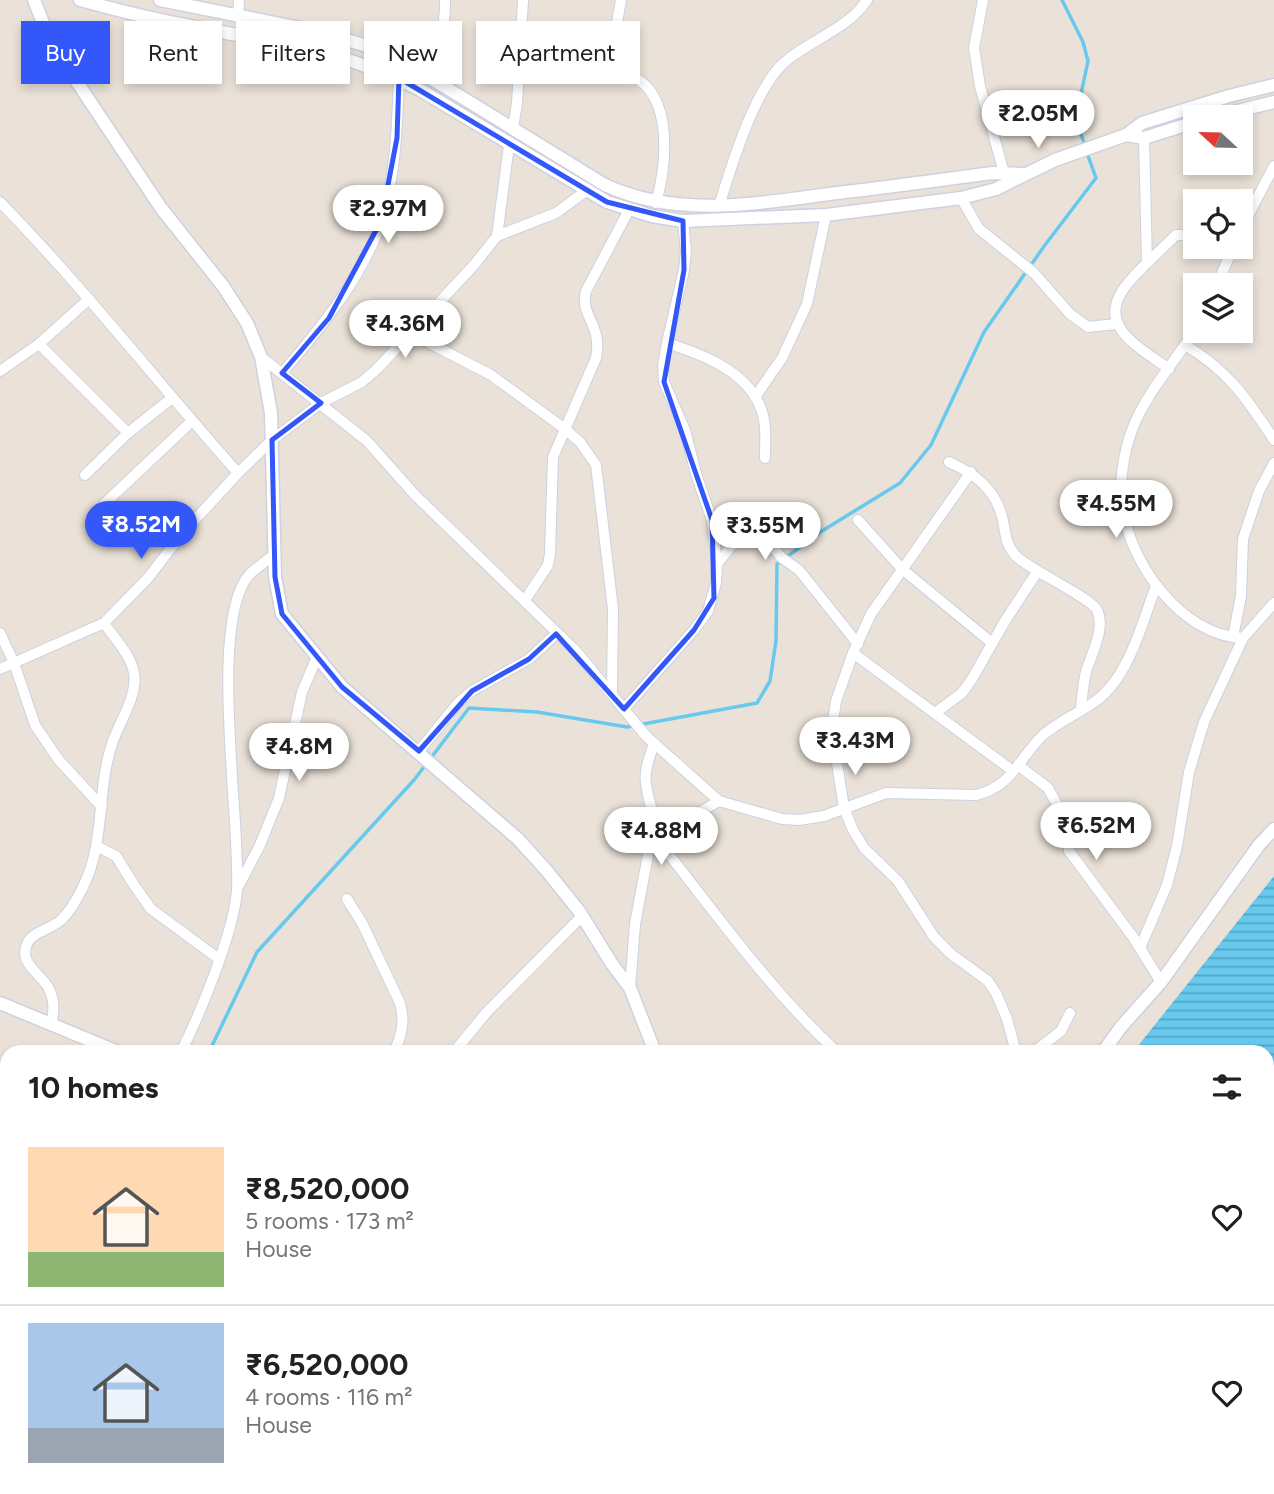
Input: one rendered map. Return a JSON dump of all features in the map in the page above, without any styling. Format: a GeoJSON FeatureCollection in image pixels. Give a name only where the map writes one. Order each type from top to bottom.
{"type":"FeatureCollection","features":[{"type":"Feature","properties":{"kind":"street"},"geometry":{"type":"LineString","coordinates":[[34,0],[47,33],[65,64],[161,208],[223,286],[247,323],[261,357],[271,413],[275,577],[282,614],[342,687],[518,839],[582,916],[630,988],[652,1045]]}},
{"type":"Feature","properties":{"kind":"street"},"geometry":{"type":"LineString","coordinates":[[80,0],[190,26],[298,46],[364,64]]}},
{"type":"Feature","properties":{"kind":"street"},"geometry":{"type":"LineString","coordinates":[[160,0],[320,32],[364,45]]}},
{"type":"Feature","properties":{"kind":"street"},"geometry":{"type":"LineString","coordinates":[[238,17],[239,0]]}},
{"type":"Feature","properties":{"kind":"street"},"geometry":{"type":"LineString","coordinates":[[445,0],[445,21]]}},
{"type":"Feature","properties":{"kind":"street"},"geometry":{"type":"LineString","coordinates":[[513,128],[523,0]]}},
{"type":"Feature","properties":{"kind":"street"},"geometry":{"type":"LineString","coordinates":[[621,0],[611,56],[617,66],[645,84],[655,97],[662,124],[664,152],[663,178],[656,203]]}},
{"type":"Feature","properties":{"kind":"street"},"geometry":{"type":"LineString","coordinates":[[719,206],[745,130],[771,78],[783,62],[845,22],[867,0]]}},
{"type":"Feature","properties":{"kind":"street"},"geometry":{"type":"LineString","coordinates":[[983,0],[974,48],[980,86],[1004,173]]}},
{"type":"Feature","properties":{"kind":"street"},"geometry":{"type":"LineString","coordinates":[[282,373],[328,318],[371,246],[381,221],[397,138],[399,84]]}},
{"type":"Feature","properties":{"kind":"street"},"geometry":{"type":"LineString","coordinates":[[409,84],[586,191],[629,210],[683,221],[826,215],[961,198],[996,189],[1062,158],[1126,135],[1142,123],[1228,96],[1274,85]]}},
{"type":"Feature","properties":{"kind":"street"},"geometry":{"type":"LineString","coordinates":[[440,84],[605,185],[627,195],[656,203],[719,206],[1004,173],[1028,174]]}},
{"type":"Feature","properties":{"kind":"street"},"geometry":{"type":"LineString","coordinates":[[1253,107],[1274,102]]}},
{"type":"Feature","properties":{"kind":"street"},"geometry":{"type":"LineString","coordinates":[[1126,135],[1144,138],[1183,126]]}},
{"type":"Feature","properties":{"kind":"street"},"geometry":{"type":"LineString","coordinates":[[1144,138],[1147,263]]}},
{"type":"Feature","properties":{"kind":"street"},"geometry":{"type":"LineString","coordinates":[[497,236],[509,145]]}},
{"type":"Feature","properties":{"kind":"street"},"geometry":{"type":"LineString","coordinates":[[1253,206],[1274,166]]}},
{"type":"Feature","properties":{"kind":"street"},"geometry":{"type":"LineString","coordinates":[[0,669],[104,623],[126,603],[181,535],[238,473],[272,440],[321,403],[362,382],[378,368],[474,265],[497,236],[556,213],[586,191]]}},
{"type":"Feature","properties":{"kind":"street"},"geometry":{"type":"LineString","coordinates":[[961,198],[979,229],[1034,273],[1070,314],[1088,327],[1116,324]]}},
{"type":"Feature","properties":{"kind":"street"},"geometry":{"type":"LineString","coordinates":[[2,207],[89,299],[238,473]]}},
{"type":"Feature","properties":{"kind":"street"},"geometry":{"type":"LineString","coordinates":[[525,600],[548,565],[553,457],[596,358],[598,337],[593,321],[584,307],[586,291],[629,210]]}},
{"type":"Feature","properties":{"kind":"street"},"geometry":{"type":"LineString","coordinates":[[755,397],[782,358],[807,304],[826,215]]}},
{"type":"Feature","properties":{"kind":"street"},"geometry":{"type":"LineString","coordinates":[[626,712],[708,611],[714,597],[717,564],[712,520],[696,474],[685,430],[664,382],[663,365],[684,270],[686,251],[683,221]]}},
{"type":"Feature","properties":{"kind":"street"},"geometry":{"type":"LineString","coordinates":[[1169,369],[1126,336],[1116,324],[1115,309],[1120,294],[1147,263],[1175,235],[1183,235]]}},
{"type":"Feature","properties":{"kind":"street"},"geometry":{"type":"LineString","coordinates":[[0,371],[39,344],[89,299]]}},
{"type":"Feature","properties":{"kind":"street"},"geometry":{"type":"LineString","coordinates":[[410,333],[491,375],[565,429],[591,455],[599,477],[613,609],[612,694]]}},
{"type":"Feature","properties":{"kind":"street"},"geometry":{"type":"LineString","coordinates":[[667,343],[715,362],[741,380],[761,408],[765,458]]}},
{"type":"Feature","properties":{"kind":"street"},"geometry":{"type":"LineString","coordinates":[[39,344],[128,433]]}},
{"type":"Feature","properties":{"kind":"street"},"geometry":{"type":"LineString","coordinates":[[1238,638],[1215,632],[1190,617],[1168,600],[1156,586],[1126,524],[1122,502],[1123,469],[1132,431],[1149,395],[1185,345],[1215,364],[1240,388],[1274,440]]}},
{"type":"Feature","properties":{"kind":"street"},"geometry":{"type":"LineString","coordinates":[[261,357],[367,440],[415,495],[576,651],[650,739],[719,801],[782,819],[799,820],[824,816],[886,793],[976,795],[1002,785],[1044,735],[1110,688],[1131,655],[1156,586]]}},
{"type":"Feature","properties":{"kind":"street"},"geometry":{"type":"LineString","coordinates":[[85,475],[128,433],[172,398]]}},
{"type":"Feature","properties":{"kind":"street"},"geometry":{"type":"LineString","coordinates":[[102,506],[192,421]]}},
{"type":"Feature","properties":{"kind":"street"},"geometry":{"type":"LineString","coordinates":[[949,462],[971,472],[994,497],[1002,515],[1004,535],[1010,549],[1037,572],[1088,599],[1096,607],[1096,643],[1087,669],[1081,709]]}},
{"type":"Feature","properties":{"kind":"street"},"geometry":{"type":"LineString","coordinates":[[1140,948],[1167,885],[1177,846],[1189,772],[1203,722],[1238,638],[1243,539],[1259,491],[1274,463]]}},
{"type":"Feature","properties":{"kind":"street"},"geometry":{"type":"LineString","coordinates":[[971,472],[872,614],[855,648],[836,701],[833,722],[844,808],[853,830],[864,848],[898,881],[934,937],[951,954],[988,981],[1007,1018],[1014,1045]]}},
{"type":"Feature","properties":{"kind":"street"},"geometry":{"type":"LineString","coordinates":[[712,520],[772,547],[799,570],[855,648],[935,713],[1048,788],[1068,824],[1069,852],[1140,948],[1161,982]]}},
{"type":"Feature","properties":{"kind":"street"},"geometry":{"type":"LineString","coordinates":[[858,520],[902,569],[992,643]]}},
{"type":"Feature","properties":{"kind":"street"},"geometry":{"type":"LineString","coordinates":[[717,564],[741,534]]}},
{"type":"Feature","properties":{"kind":"street"},"geometry":{"type":"LineString","coordinates":[[237,890],[229,638],[235,607],[248,576],[274,555]]}},
{"type":"Feature","properties":{"kind":"street"},"geometry":{"type":"LineString","coordinates":[[935,713],[962,693],[1037,572]]}},
{"type":"Feature","properties":{"kind":"street"},"geometry":{"type":"LineString","coordinates":[[1238,638],[1274,603]]}},
{"type":"Feature","properties":{"kind":"street"},"geometry":{"type":"LineString","coordinates":[[51,1025],[54,1001],[48,986],[31,968],[25,955],[26,945],[31,937],[62,920],[82,888],[98,847],[104,782],[111,745],[134,683],[131,662],[104,623]]}},
{"type":"Feature","properties":{"kind":"street"},"geometry":{"type":"LineString","coordinates":[[0,633],[14,663],[35,725],[58,759],[102,807]]}},
{"type":"Feature","properties":{"kind":"street"},"geometry":{"type":"LineString","coordinates":[[422,754],[458,703],[472,691],[529,659],[556,634]]}},
{"type":"Feature","properties":{"kind":"street"},"geometry":{"type":"LineString","coordinates":[[184,1045],[219,960],[237,890],[260,845],[279,798],[302,692],[317,657]]}},
{"type":"Feature","properties":{"kind":"street"},"geometry":{"type":"LineString","coordinates":[[630,988],[635,924],[653,823],[653,809],[645,776],[650,739]]}},
{"type":"Feature","properties":{"kind":"street"},"geometry":{"type":"LineString","coordinates":[[649,851],[678,825],[719,801]]}},
{"type":"Feature","properties":{"kind":"street"},"geometry":{"type":"LineString","coordinates":[[1108,1045],[1161,982],[1258,845],[1274,830]]}},
{"type":"Feature","properties":{"kind":"street"},"geometry":{"type":"LineString","coordinates":[[660,843],[763,975],[830,1045]]}},
{"type":"Feature","properties":{"kind":"street"},"geometry":{"type":"LineString","coordinates":[[98,847],[116,856],[151,909],[219,960]]}},
{"type":"Feature","properties":{"kind":"street"},"geometry":{"type":"LineString","coordinates":[[347,899],[362,923],[400,1003],[404,1016],[397,1045]]}},
{"type":"Feature","properties":{"kind":"street"},"geometry":{"type":"LineString","coordinates":[[460,1045],[486,1013],[582,916]]}},
{"type":"Feature","properties":{"kind":"street"},"geometry":{"type":"LineString","coordinates":[[0,1003],[101,1045]]}},
{"type":"Feature","properties":{"kind":"street"},"geometry":{"type":"LineString","coordinates":[[1043,1045],[1061,1031],[1070,1013]]}},
{"type":"Feature","properties":{"kind":"highlighted area"},"geometry":{"type":"Polygon","coordinates":[[[399,78],[607,202],[683,221],[684,270],[664,382],[712,520],[714,598],[694,630],[624,709],[556,634],[529,659],[472,691],[419,751],[342,687],[282,614],[275,577],[272,440],[321,403],[282,373],[329,318],[381,221],[397,138],[399,78]]]}},
{"type":"Feature","properties":{"kind":"water"},"geometry":{"type":"Polygon","coordinates":[[[1274,876],[1274,1045],[1139,1045],[1274,876]]]}},
{"type":"Feature","properties":{"kind":"waterway"},"geometry":{"type":"LineString","coordinates":[[1062,0],[1083,42],[1088,61],[1077,124],[1085,145]]}},
{"type":"Feature","properties":{"kind":"waterway"},"geometry":{"type":"LineString","coordinates":[[212,1045],[257,952],[414,780],[469,708],[537,712],[627,727],[757,703],[770,681],[776,641],[777,564],[822,531],[900,483],[931,445],[984,332],[1096,178],[1087,153]]}}]}
